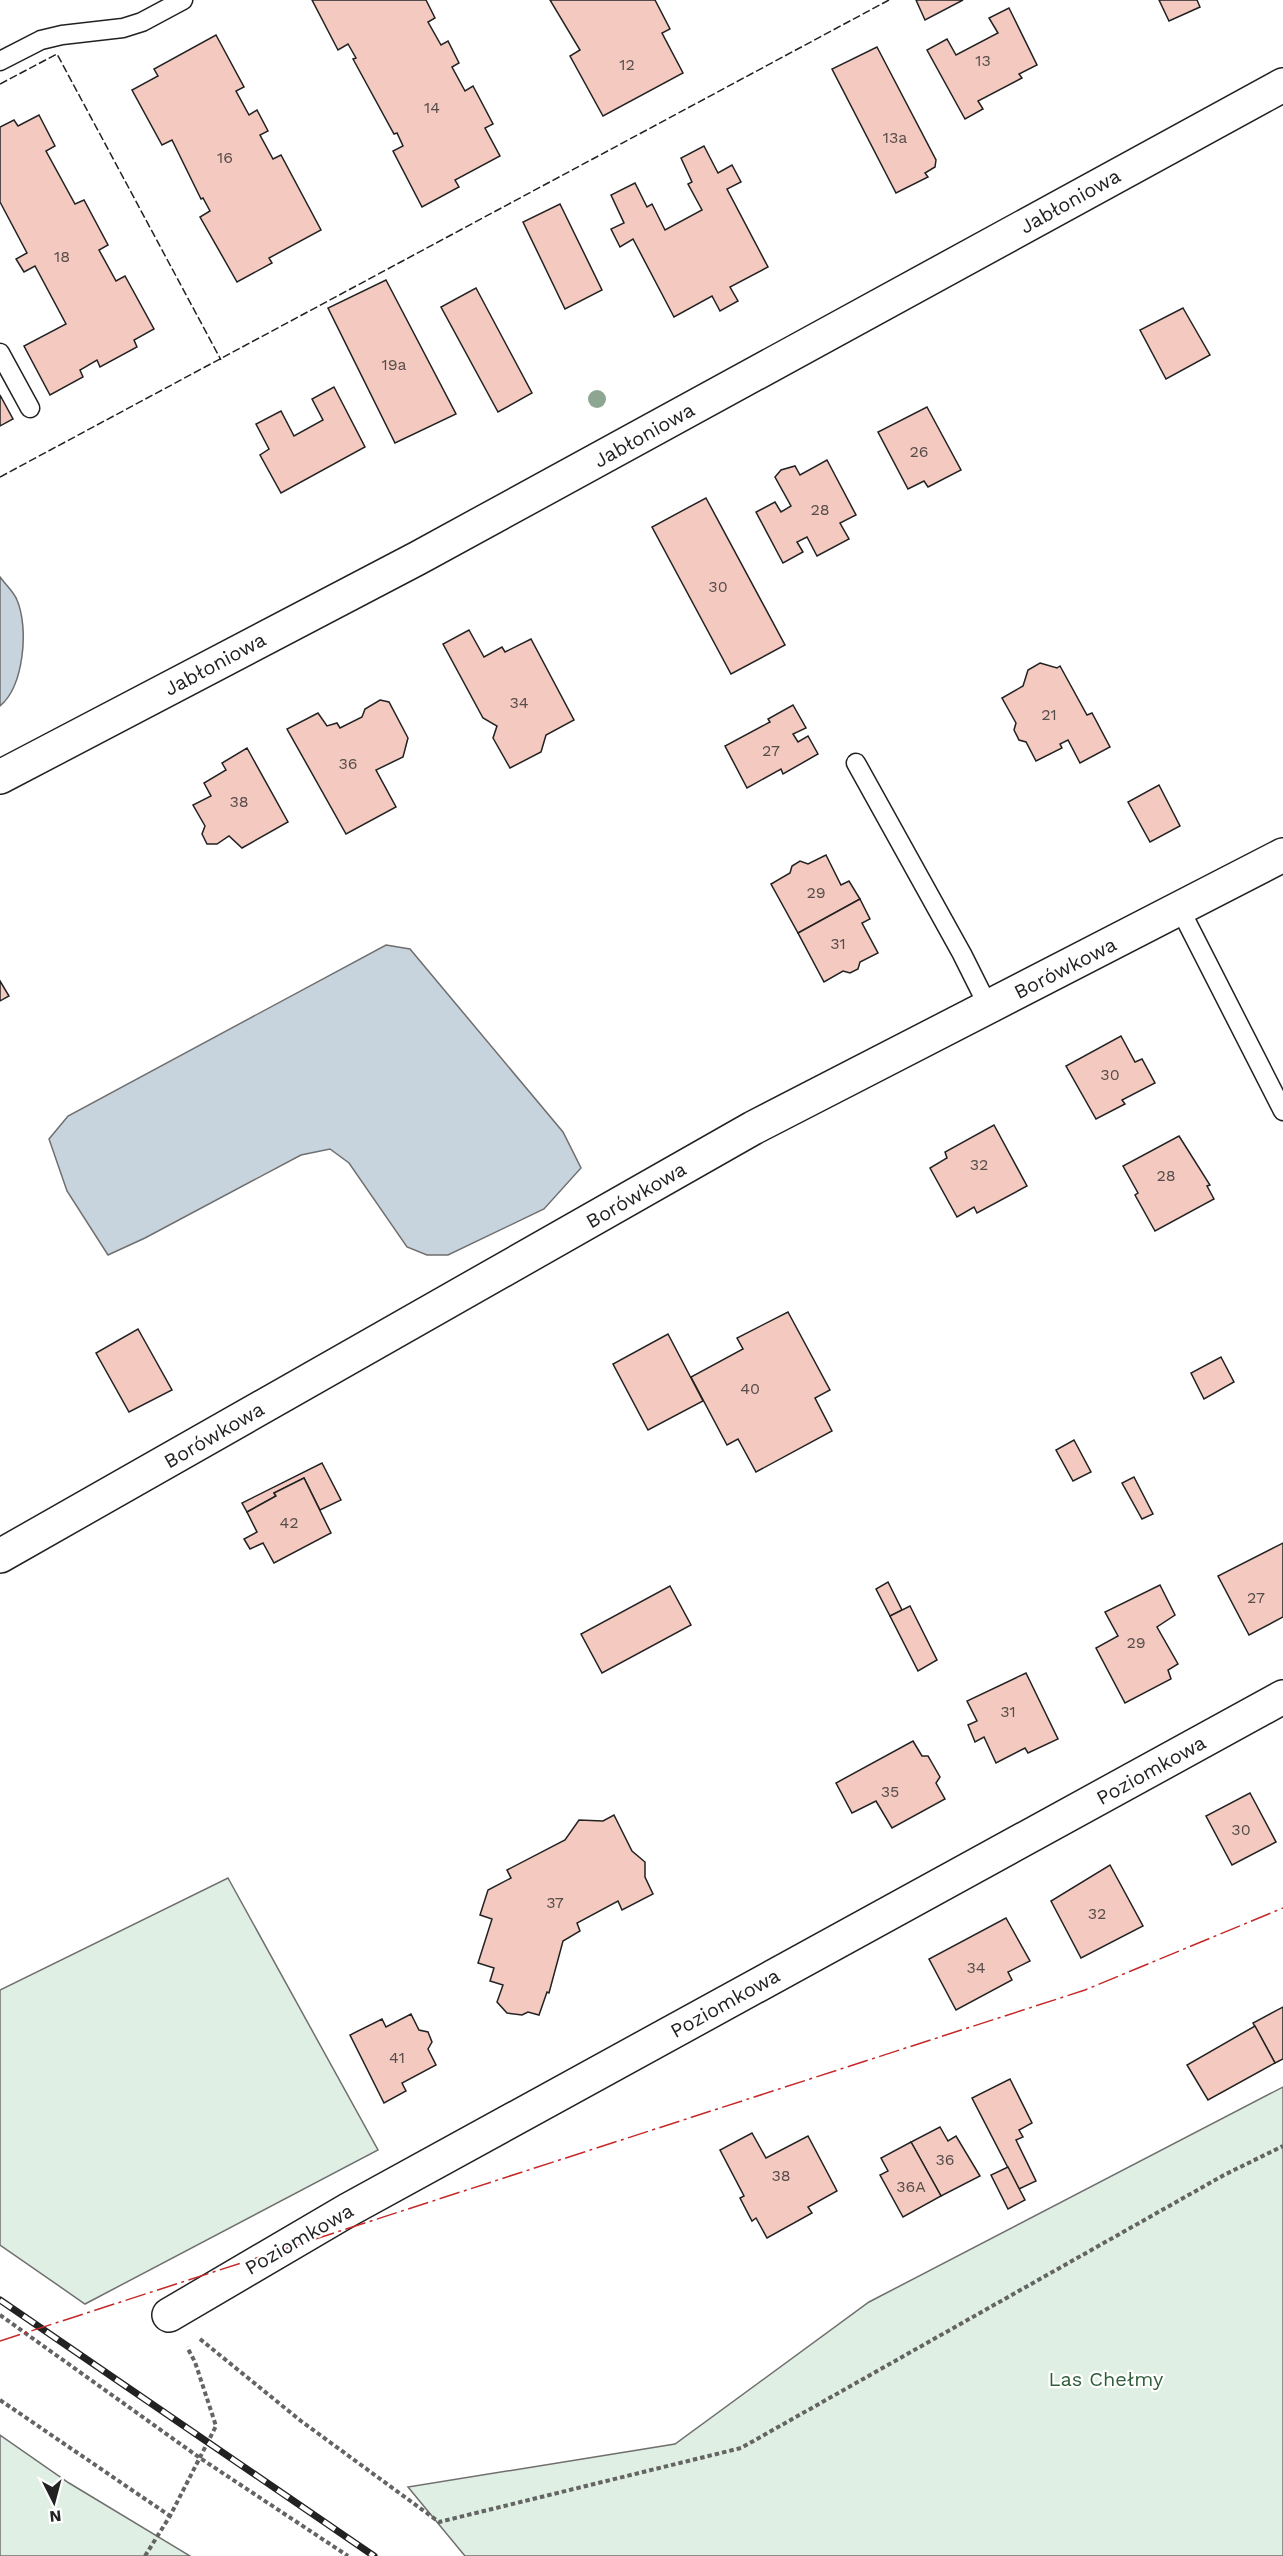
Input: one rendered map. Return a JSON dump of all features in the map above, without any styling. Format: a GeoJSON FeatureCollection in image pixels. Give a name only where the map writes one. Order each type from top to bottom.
{"type":"FeatureCollection","features":[{"type":"Feature","properties":{"kind":"street","name":"Jabłoniowa"},"geometry":{"type":"LineString","coordinates":[[0,777],[418,558],[1283,85]]}},
{"type":"Feature","properties":{"kind":"street","name":"Borówkowa"},"geometry":{"type":"LineString","coordinates":[[0,1556],[753,1128],[1283,855]]}},
{"type":"Feature","properties":{"kind":"street","name":"Poziomkowa"},"geometry":{"type":"LineString","coordinates":[[169,2315],[348,2210],[1283,1697]]}},
{"type":"Feature","properties":{"kind":"lane"},"geometry":{"type":"LineString","coordinates":[[0,62],[41,40],[62,35],[123,28],[142,22],[183,0]]}},
{"type":"Feature","properties":{"kind":"lane"},"geometry":{"type":"LineString","coordinates":[[0,353],[30,408]]}},
{"type":"Feature","properties":{"kind":"lane"},"geometry":{"type":"LineString","coordinates":[[856,764],[949,935],[962,954],[989,1008]]}},
{"type":"Feature","properties":{"kind":"lane"},"geometry":{"type":"LineString","coordinates":[[1180,909],[1283,1111]]}},
{"type":"Feature","properties":{"kind":"path"},"geometry":{"type":"LineString","coordinates":[[169,2315],[301,2421],[439,2522],[741,2448],[1224,2175],[1283,2146]]}},
{"type":"Feature","properties":{"kind":"path"},"geometry":{"type":"LineString","coordinates":[[0,2315],[200,2458],[348,2556]]}},
{"type":"Feature","properties":{"kind":"path"},"geometry":{"type":"LineString","coordinates":[[145,2556],[170,2516],[216,2426],[195,2362],[169,2315]]}},
{"type":"Feature","properties":{"kind":"path"},"geometry":{"type":"LineString","coordinates":[[0,2400],[170,2516]]}},
{"type":"Feature","properties":{"kind":"green space"},"geometry":{"type":"Polygon","coordinates":[[[228,1878],[378,2150],[85,2304],[0,2245],[0,1990],[228,1878]]]}},
{"type":"Feature","properties":{"kind":"green space","name":"Las Chełmy"},"geometry":{"type":"Polygon","coordinates":[[[1283,2087],[1283,2556],[465,2556],[408,2487],[675,2444],[869,2302],[1283,2087]]]}},
{"type":"Feature","properties":{"kind":"green space"},"geometry":{"type":"Polygon","coordinates":[[[0,2435],[69,2483],[190,2556],[0,2556],[0,2435]]]}},
{"type":"Feature","properties":{"kind":"shaded area"},"geometry":{"type":"Polygon","coordinates":[[[0,577],[17,600],[21,612],[23,641],[19,671],[8,697],[0,706],[0,577]]]}},
{"type":"Feature","properties":{"kind":"shaded area"},"geometry":{"type":"Polygon","coordinates":[[[386,945],[410,949],[563,1132],[581,1168],[544,1209],[448,1255],[427,1255],[407,1247],[349,1163],[330,1149],[301,1155],[145,1238],[108,1255],[67,1191],[49,1139],[68,1116],[386,945]]]}},
{"type":"Feature","properties":{"kind":"building"},"geometry":{"type":"Polygon","coordinates":[[[312,0],[426,0],[435,18],[428,22],[441,45],[448,41],[459,63],[452,67],[465,91],[473,86],[493,124],[485,128],[500,156],[455,180],[459,187],[422,207],[393,151],[403,146],[397,133],[394,134],[353,59],[356,58],[348,44],[338,50],[312,0]]]}},
{"type":"Feature","properties":{"kind":"building"},"geometry":{"type":"Polygon","coordinates":[[[550,0],[655,0],[670,29],[662,33],[683,73],[603,116],[570,56],[580,50],[550,0]]]}},
{"type":"Feature","properties":{"kind":"building"},"geometry":{"type":"Polygon","coordinates":[[[916,0],[963,0],[925,20],[916,0]]]}},
{"type":"Feature","properties":{"kind":"building"},"geometry":{"type":"Polygon","coordinates":[[[1159,0],[1197,0],[1200,7],[1169,21],[1159,0]]]}},
{"type":"Feature","properties":{"kind":"building"},"geometry":{"type":"Polygon","coordinates":[[[1009,8],[1037,65],[1019,74],[1022,78],[978,101],[983,109],[965,119],[927,50],[947,39],[956,55],[998,33],[989,18],[1009,8]]]}},
{"type":"Feature","properties":{"kind":"building"},"geometry":{"type":"Polygon","coordinates":[[[216,35],[244,87],[236,91],[249,115],[257,110],[268,131],[260,135],[273,159],[281,155],[321,230],[269,258],[272,263],[237,282],[200,217],[210,211],[203,198],[201,199],[172,140],[162,145],[132,90],[158,76],[154,69],[216,35]]]}},
{"type":"Feature","properties":{"kind":"building"},"geometry":{"type":"Polygon","coordinates":[[[877,47],[936,160],[935,167],[925,173],[928,177],[896,193],[832,69],[877,47]]]}},
{"type":"Feature","properties":{"kind":"building"},"geometry":{"type":"Polygon","coordinates":[[[39,115],[55,146],[46,151],[75,204],[84,200],[108,245],[99,250],[116,281],[125,276],[154,329],[134,340],[137,347],[100,367],[97,360],[80,370],[83,377],[50,395],[24,346],[66,324],[35,266],[24,272],[16,259],[27,253],[0,202],[0,127],[14,120],[18,126],[39,115]]]}},
{"type":"Feature","properties":{"kind":"building"},"geometry":{"type":"Polygon","coordinates":[[[704,146],[718,173],[732,165],[741,182],[727,189],[768,267],[730,287],[738,301],[720,311],[712,296],[674,317],[633,239],[620,247],[611,229],[624,223],[611,195],[635,183],[647,207],[652,204],[665,230],[702,210],[688,184],[692,182],[681,158],[704,146]]]}},
{"type":"Feature","properties":{"kind":"building"},"geometry":{"type":"Polygon","coordinates":[[[560,204],[602,290],[565,309],[523,222],[560,204]]]}},
{"type":"Feature","properties":{"kind":"building"},"geometry":{"type":"Polygon","coordinates":[[[386,280],[456,414],[395,443],[328,308],[386,280]]]}},
{"type":"Feature","properties":{"kind":"building"},"geometry":{"type":"Polygon","coordinates":[[[476,288],[532,393],[498,412],[441,307],[476,288]]]}},
{"type":"Feature","properties":{"kind":"building"},"geometry":{"type":"Polygon","coordinates":[[[1183,308],[1210,355],[1166,379],[1140,330],[1183,308]]]}},
{"type":"Feature","properties":{"kind":"building"},"geometry":{"type":"Polygon","coordinates":[[[334,387],[365,447],[281,493],[260,455],[269,449],[256,424],[281,411],[294,436],[323,420],[312,399],[334,387]]]}},
{"type":"Feature","properties":{"kind":"building"},"geometry":{"type":"Polygon","coordinates":[[[0,395],[13,419],[0,426],[0,395]]]}},
{"type":"Feature","properties":{"kind":"building"},"geometry":{"type":"Polygon","coordinates":[[[927,407],[961,470],[928,487],[924,481],[908,489],[878,432],[927,407]]]}},
{"type":"Feature","properties":{"kind":"building"},"geometry":{"type":"Polygon","coordinates":[[[827,460],[856,515],[840,523],[849,539],[817,556],[807,537],[797,542],[803,552],[783,563],[756,512],[775,502],[781,512],[791,506],[775,477],[781,470],[795,466],[800,475],[827,460]]]}},
{"type":"Feature","properties":{"kind":"building"},"geometry":{"type":"Polygon","coordinates":[[[706,498],[785,645],[731,674],[652,527],[706,498]]]}},
{"type":"Feature","properties":{"kind":"building"},"geometry":{"type":"Polygon","coordinates":[[[469,630],[484,657],[502,647],[505,652],[531,639],[574,720],[546,735],[541,752],[510,768],[493,738],[497,726],[483,718],[443,644],[469,630]]]}},
{"type":"Feature","properties":{"kind":"building"},"geometry":{"type":"Polygon","coordinates":[[[1040,663],[1057,668],[1060,666],[1087,715],[1092,713],[1110,747],[1080,763],[1068,740],[1060,744],[1062,748],[1036,761],[1026,742],[1019,740],[1014,730],[1016,723],[1002,698],[1023,686],[1028,670],[1040,663]]]}},
{"type":"Feature","properties":{"kind":"building"},"geometry":{"type":"Polygon","coordinates":[[[380,700],[389,702],[408,738],[403,757],[376,770],[396,807],[346,834],[287,729],[318,713],[327,726],[337,723],[340,728],[362,717],[365,709],[380,700]]]}},
{"type":"Feature","properties":{"kind":"building"},"geometry":{"type":"Polygon","coordinates":[[[793,705],[806,728],[793,734],[798,742],[808,736],[818,754],[783,774],[781,769],[747,788],[725,746],[770,722],[768,719],[793,705]]]}},
{"type":"Feature","properties":{"kind":"building"},"geometry":{"type":"Polygon","coordinates":[[[247,748],[288,822],[242,848],[229,836],[217,844],[207,844],[202,834],[205,826],[193,805],[211,796],[204,783],[226,770],[222,763],[247,748]]]}},
{"type":"Feature","properties":{"kind":"building"},"geometry":{"type":"Polygon","coordinates":[[[1159,785],[1180,826],[1150,842],[1128,802],[1159,785]]]}},
{"type":"Feature","properties":{"kind":"building"},"geometry":{"type":"Polygon","coordinates":[[[826,855],[841,885],[849,881],[860,899],[798,933],[771,884],[790,873],[792,866],[800,861],[808,864],[826,855]]]}},
{"type":"Feature","properties":{"kind":"building"},"geometry":{"type":"Polygon","coordinates":[[[860,899],[870,919],[862,923],[878,953],[860,962],[858,969],[850,973],[843,971],[824,982],[798,933],[860,899]]]}},
{"type":"Feature","properties":{"kind":"building"},"geometry":{"type":"Polygon","coordinates":[[[0,981],[9,996],[0,1001],[0,981]]]}},
{"type":"Feature","properties":{"kind":"building"},"geometry":{"type":"Polygon","coordinates":[[[1121,1036],[1135,1062],[1142,1059],[1155,1083],[1122,1100],[1125,1104],[1096,1119],[1066,1066],[1121,1036]]]}},
{"type":"Feature","properties":{"kind":"building"},"geometry":{"type":"Polygon","coordinates":[[[994,1125],[1027,1186],[977,1213],[974,1207],[957,1217],[930,1168],[947,1158],[945,1152],[994,1125]]]}},
{"type":"Feature","properties":{"kind":"building"},"geometry":{"type":"Polygon","coordinates":[[[1179,1136],[1210,1185],[1207,1186],[1214,1199],[1155,1231],[1135,1195],[1138,1193],[1123,1166],[1179,1136]]]}},
{"type":"Feature","properties":{"kind":"building"},"geometry":{"type":"Polygon","coordinates":[[[788,1312],[830,1390],[815,1398],[832,1431],[756,1472],[738,1439],[727,1445],[691,1377],[743,1349],[737,1338],[788,1312]]]}},
{"type":"Feature","properties":{"kind":"building"},"geometry":{"type":"Polygon","coordinates":[[[138,1329],[172,1390],[129,1412],[96,1353],[138,1329]]]}},
{"type":"Feature","properties":{"kind":"building"},"geometry":{"type":"Polygon","coordinates":[[[668,1334],[703,1401],[648,1430],[613,1364],[668,1334]]]}},
{"type":"Feature","properties":{"kind":"building"},"geometry":{"type":"Polygon","coordinates":[[[1221,1357],[1234,1382],[1204,1399],[1191,1373],[1221,1357]]]}},
{"type":"Feature","properties":{"kind":"building"},"geometry":{"type":"Polygon","coordinates":[[[1074,1440],[1091,1472],[1073,1481],[1056,1450],[1074,1440]]]}},
{"type":"Feature","properties":{"kind":"building"},"geometry":{"type":"Polygon","coordinates":[[[322,1463],[341,1500],[320,1510],[304,1478],[274,1493],[276,1496],[247,1512],[242,1503],[322,1463]]]}},
{"type":"Feature","properties":{"kind":"building"},"geometry":{"type":"Polygon","coordinates":[[[1134,1477],[1153,1514],[1142,1519],[1122,1483],[1134,1477]]]}},
{"type":"Feature","properties":{"kind":"building"},"geometry":{"type":"Polygon","coordinates":[[[304,1478],[331,1533],[274,1563],[263,1543],[250,1549],[244,1539],[257,1532],[247,1512],[276,1496],[274,1493],[304,1478]]]}},
{"type":"Feature","properties":{"kind":"building"},"geometry":{"type":"Polygon","coordinates":[[[1283,1543],[1283,1617],[1249,1635],[1218,1576],[1283,1543]]]}},
{"type":"Feature","properties":{"kind":"building"},"geometry":{"type":"Polygon","coordinates":[[[888,1582],[902,1610],[890,1616],[876,1589],[888,1582]]]}},
{"type":"Feature","properties":{"kind":"building"},"geometry":{"type":"Polygon","coordinates":[[[1160,1585],[1175,1615],[1157,1627],[1178,1664],[1168,1670],[1171,1679],[1125,1703],[1096,1648],[1118,1636],[1105,1612],[1160,1585]]]}},
{"type":"Feature","properties":{"kind":"building"},"geometry":{"type":"Polygon","coordinates":[[[670,1586],[691,1625],[602,1673],[581,1634],[670,1586]]]}},
{"type":"Feature","properties":{"kind":"building"},"geometry":{"type":"Polygon","coordinates":[[[910,1606],[937,1660],[918,1671],[890,1616],[910,1606]]]}},
{"type":"Feature","properties":{"kind":"building"},"geometry":{"type":"Polygon","coordinates":[[[1026,1673],[1058,1739],[1028,1753],[1025,1748],[996,1763],[984,1737],[975,1742],[968,1725],[977,1721],[967,1701],[1026,1673]]]}},
{"type":"Feature","properties":{"kind":"building"},"geometry":{"type":"Polygon","coordinates":[[[913,1741],[922,1756],[928,1756],[940,1777],[936,1783],[945,1799],[892,1828],[876,1801],[852,1813],[836,1783],[913,1741]]]}},
{"type":"Feature","properties":{"kind":"building"},"geometry":{"type":"Polygon","coordinates":[[[1250,1793],[1276,1842],[1232,1865],[1206,1816],[1250,1793]]]}},
{"type":"Feature","properties":{"kind":"building"},"geometry":{"type":"Polygon","coordinates":[[[614,1815],[632,1851],[645,1862],[645,1877],[653,1894],[622,1910],[618,1901],[577,1923],[580,1931],[563,1941],[549,1993],[547,1992],[539,2015],[528,2012],[522,2015],[507,2013],[497,2002],[503,1985],[490,1981],[494,1968],[478,1963],[492,1919],[480,1915],[488,1890],[511,1878],[507,1870],[565,1840],[579,1820],[603,1821],[614,1815]]]}},
{"type":"Feature","properties":{"kind":"building"},"geometry":{"type":"Polygon","coordinates":[[[1110,1865],[1143,1926],[1081,1958],[1051,1901],[1110,1865]]]}},
{"type":"Feature","properties":{"kind":"building"},"geometry":{"type":"Polygon","coordinates":[[[1006,1918],[1030,1961],[1008,1972],[1012,1980],[956,2010],[929,1959],[1006,1918]]]}},
{"type":"Feature","properties":{"kind":"building"},"geometry":{"type":"Polygon","coordinates":[[[1283,2007],[1283,2059],[1275,2063],[1253,2023],[1283,2007]]]}},
{"type":"Feature","properties":{"kind":"building"},"geometry":{"type":"Polygon","coordinates":[[[411,2014],[419,2030],[428,2032],[432,2042],[428,2049],[436,2065],[402,2083],[406,2091],[384,2103],[350,2035],[382,2019],[386,2027],[411,2014]]]}},
{"type":"Feature","properties":{"kind":"building"},"geometry":{"type":"Polygon","coordinates":[[[1255,2026],[1275,2063],[1208,2100],[1187,2065],[1255,2026]]]}},
{"type":"Feature","properties":{"kind":"building"},"geometry":{"type":"Polygon","coordinates":[[[1010,2079],[1032,2123],[1019,2130],[1023,2137],[1016,2140],[1036,2181],[1019,2189],[972,2098],[1010,2079]]]}},
{"type":"Feature","properties":{"kind":"building"},"geometry":{"type":"Polygon","coordinates":[[[940,2127],[948,2141],[956,2136],[980,2176],[941,2196],[911,2142],[940,2127]]]}},
{"type":"Feature","properties":{"kind":"building"},"geometry":{"type":"Polygon","coordinates":[[[752,2133],[766,2158],[808,2136],[837,2191],[808,2207],[812,2213],[767,2238],[756,2218],[752,2221],[740,2198],[744,2196],[720,2150],[752,2133]]]}},
{"type":"Feature","properties":{"kind":"building"},"geometry":{"type":"Polygon","coordinates":[[[911,2142],[941,2196],[903,2217],[880,2175],[888,2171],[881,2158],[911,2142]]]}},
{"type":"Feature","properties":{"kind":"building"},"geometry":{"type":"Polygon","coordinates":[[[1008,2167],[1025,2200],[1008,2209],[991,2175],[1008,2167]]]}},
{"type":"Feature","properties":{"kind":"railway"},"geometry":{"type":"LineString","coordinates":[[0,2300],[374,2556]]}},
{"type":"Feature","properties":{"kind":"fence"},"geometry":{"type":"LineString","coordinates":[[0,477],[889,0]]}},
{"type":"Feature","properties":{"kind":"fence"},"geometry":{"type":"LineString","coordinates":[[0,84],[57,54],[221,360]]}},
{"type":"Feature","properties":{"kind":"power"},"geometry":{"type":"LineString","coordinates":[[0,2341],[1085,1990],[1283,1908]]}}]}
